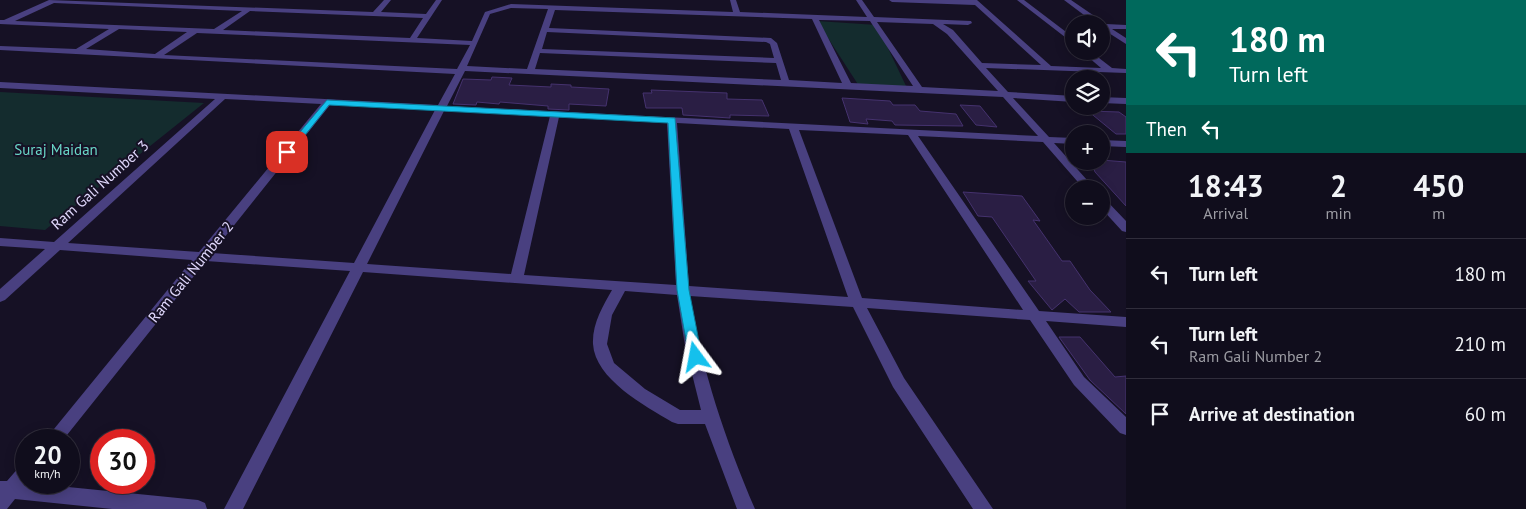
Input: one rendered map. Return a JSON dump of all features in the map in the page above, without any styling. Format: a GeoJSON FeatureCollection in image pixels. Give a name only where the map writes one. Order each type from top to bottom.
{"type":"FeatureCollection","features":[{"type":"Feature","properties":{"kind":"street"},"geometry":{"type":"LineString","coordinates":[[139,5],[148,0]]}},
{"type":"Feature","properties":{"kind":"street"},"geometry":{"type":"LineString","coordinates":[[185,6],[196,0]]}},
{"type":"Feature","properties":{"kind":"street"},"geometry":{"type":"LineString","coordinates":[[229,9],[241,0]]}},
{"type":"Feature","properties":{"kind":"street"},"geometry":{"type":"LineString","coordinates":[[375,14],[388,0]]}},
{"type":"Feature","properties":{"kind":"street"},"geometry":{"type":"LineString","coordinates":[[412,40],[439,0]]}},
{"type":"Feature","properties":{"kind":"street"},"geometry":{"type":"LineString","coordinates":[[733,0],[737,15]]}},
{"type":"Feature","properties":{"kind":"street"},"geometry":{"type":"LineString","coordinates":[[859,0],[919,89]]}},
{"type":"Feature","properties":{"kind":"street"},"geometry":{"type":"LineString","coordinates":[[892,0],[975,2],[1049,68]]}},
{"type":"Feature","properties":{"kind":"street"},"geometry":{"type":"LineString","coordinates":[[1020,0],[1065,35]]}},
{"type":"Feature","properties":{"kind":"street"},"geometry":{"type":"LineString","coordinates":[[1067,0],[1088,15]]}},
{"type":"Feature","properties":{"kind":"street"},"geometry":{"type":"LineString","coordinates":[[2,22],[54,1],[427,16]]}},
{"type":"Feature","properties":{"kind":"street"},"geometry":{"type":"LineString","coordinates":[[233,509],[475,43],[487,13],[510,6],[968,23]]}},
{"type":"Feature","properties":{"kind":"street"},"geometry":{"type":"LineString","coordinates":[[530,72],[552,8]]}},
{"type":"Feature","properties":{"kind":"street"},"geometry":{"type":"LineString","coordinates":[[216,31],[247,10]]}},
{"type":"Feature","properties":{"kind":"street"},"geometry":{"type":"LineString","coordinates":[[815,18],[848,86]]}},
{"type":"Feature","properties":{"kind":"street"},"geometry":{"type":"LineString","coordinates":[[2,22],[475,43]]}},
{"type":"Feature","properties":{"kind":"street"},"geometry":{"type":"LineString","coordinates":[[935,22],[950,32],[1082,180]]}},
{"type":"Feature","properties":{"kind":"street"},"geometry":{"type":"LineString","coordinates":[[1110,26],[1126,27]]}},
{"type":"Feature","properties":{"kind":"street"},"geometry":{"type":"LineString","coordinates":[[78,51],[118,27]]}},
{"type":"Feature","properties":{"kind":"street"},"geometry":{"type":"LineString","coordinates":[[156,57],[196,30]]}},
{"type":"Feature","properties":{"kind":"street"},"geometry":{"type":"LineString","coordinates":[[545,30],[761,39],[773,43],[786,83]]}},
{"type":"Feature","properties":{"kind":"street"},"geometry":{"type":"LineString","coordinates":[[1110,31],[1126,42]]}},
{"type":"Feature","properties":{"kind":"street"},"geometry":{"type":"LineString","coordinates":[[0,48],[156,57],[919,89],[1065,98]]}},
{"type":"Feature","properties":{"kind":"street"},"geometry":{"type":"LineString","coordinates":[[538,50],[779,61]]}},
{"type":"Feature","properties":{"kind":"street"},"geometry":{"type":"LineString","coordinates":[[1097,60],[1110,70]]}},
{"type":"Feature","properties":{"kind":"street"},"geometry":{"type":"LineString","coordinates":[[978,65],[1126,71]]}},
{"type":"Feature","properties":{"kind":"street"},"geometry":{"type":"LineString","coordinates":[[0,85],[1065,141]]}},
{"type":"Feature","properties":{"kind":"street","name":"Ram Gali Number 3"},"geometry":{"type":"LineString","coordinates":[[0,297],[222,97]]}},
{"type":"Feature","properties":{"kind":"street"},"geometry":{"type":"LineString","coordinates":[[1110,100],[1126,101]]}},
{"type":"Feature","properties":{"kind":"street","name":"Ram Gali Number 2"},"geometry":{"type":"LineString","coordinates":[[62,429],[327,103]]}},
{"type":"Feature","properties":{"kind":"street"},"geometry":{"type":"LineString","coordinates":[[516,279],[555,114]]}},
{"type":"Feature","properties":{"kind":"street"},"geometry":{"type":"LineString","coordinates":[[672,120],[683,290],[692,342],[712,417],[733,482],[746,509]]}},
{"type":"Feature","properties":{"kind":"street"},"geometry":{"type":"LineString","coordinates":[[793,127],[858,303],[886,360],[942,450],[984,509]]}},
{"type":"Feature","properties":{"kind":"street"},"geometry":{"type":"LineString","coordinates":[[911,133],[1033,316],[1079,381],[1126,428]]}},
{"type":"Feature","properties":{"kind":"street"},"geometry":{"type":"LineString","coordinates":[[1110,143],[1126,144]]}},
{"type":"Feature","properties":{"kind":"street"},"geometry":{"type":"LineString","coordinates":[[1110,211],[1126,228]]}},
{"type":"Feature","properties":{"kind":"street"},"geometry":{"type":"LineString","coordinates":[[0,242],[1126,322]]}},
{"type":"Feature","properties":{"kind":"street"},"geometry":{"type":"LineString","coordinates":[[621,286],[605,315],[600,344],[608,366],[640,394],[678,417],[712,417]]}},
{"type":"Feature","properties":{"kind":"street"},"geometry":{"type":"LineString","coordinates":[[4,494],[15,483]]}},
{"type":"Feature","properties":{"kind":"street"},"geometry":{"type":"LineString","coordinates":[[4,494],[198,509]]}},
{"type":"Feature","properties":{"kind":"green space"},"geometry":{"type":"Polygon","coordinates":[[[817,21],[877,25],[907,88],[859,86],[817,21]]]}},
{"type":"Feature","properties":{"kind":"green space","name":"Suraj Maidan"},"geometry":{"type":"Polygon","coordinates":[[[0,92],[204,103],[45,230],[0,226],[0,92]]]}},
{"type":"Feature","properties":{"kind":"building"},"geometry":{"type":"Polygon","coordinates":[[[492,77],[512,78],[509,85],[551,87],[551,84],[609,89],[606,106],[569,104],[569,110],[548,109],[548,106],[500,102],[499,104],[477,102],[476,105],[453,104],[463,79],[491,80],[492,77]]]}},
{"type":"Feature","properties":{"kind":"building"},"geometry":{"type":"Polygon","coordinates":[[[651,90],[727,93],[727,99],[762,100],[769,116],[730,115],[730,118],[683,115],[682,108],[646,108],[643,93],[652,93],[651,90]]]}},
{"type":"Feature","properties":{"kind":"building"},"geometry":{"type":"Polygon","coordinates":[[[842,98],[890,101],[893,105],[915,105],[920,111],[956,114],[963,126],[895,125],[892,121],[866,119],[868,124],[850,122],[842,98]]]}},
{"type":"Feature","properties":{"kind":"building"},"geometry":{"type":"Polygon","coordinates":[[[960,105],[980,106],[997,127],[976,125],[960,105]]]}},
{"type":"Feature","properties":{"kind":"building"},"geometry":{"type":"Polygon","coordinates":[[[1110,112],[1119,112],[1126,117],[1126,134],[1116,134],[1110,129],[1110,125],[1105,125],[1093,115],[1110,115],[1110,112]]]}},
{"type":"Feature","properties":{"kind":"building"},"geometry":{"type":"Polygon","coordinates":[[[1110,161],[1126,162],[1126,206],[1110,188],[1110,180],[1102,180],[1094,170],[1110,170],[1110,161]]]}},
{"type":"Feature","properties":{"kind":"building"},"geometry":{"type":"Polygon","coordinates":[[[963,192],[1022,196],[1040,221],[1033,220],[1062,261],[1070,261],[1090,290],[1111,312],[1079,312],[1065,299],[1052,310],[1028,281],[1036,281],[992,217],[978,216],[963,192]]]}},
{"type":"Feature","properties":{"kind":"building"},"geometry":{"type":"Polygon","coordinates":[[[1059,337],[1080,337],[1115,377],[1126,376],[1126,414],[1090,380],[1059,337]]]}},
{"type":"Feature","properties":{"kind":"route"},"geometry":{"type":"LineString","coordinates":[[287,152],[327,103],[672,120],[683,290],[696,357]]}}]}
